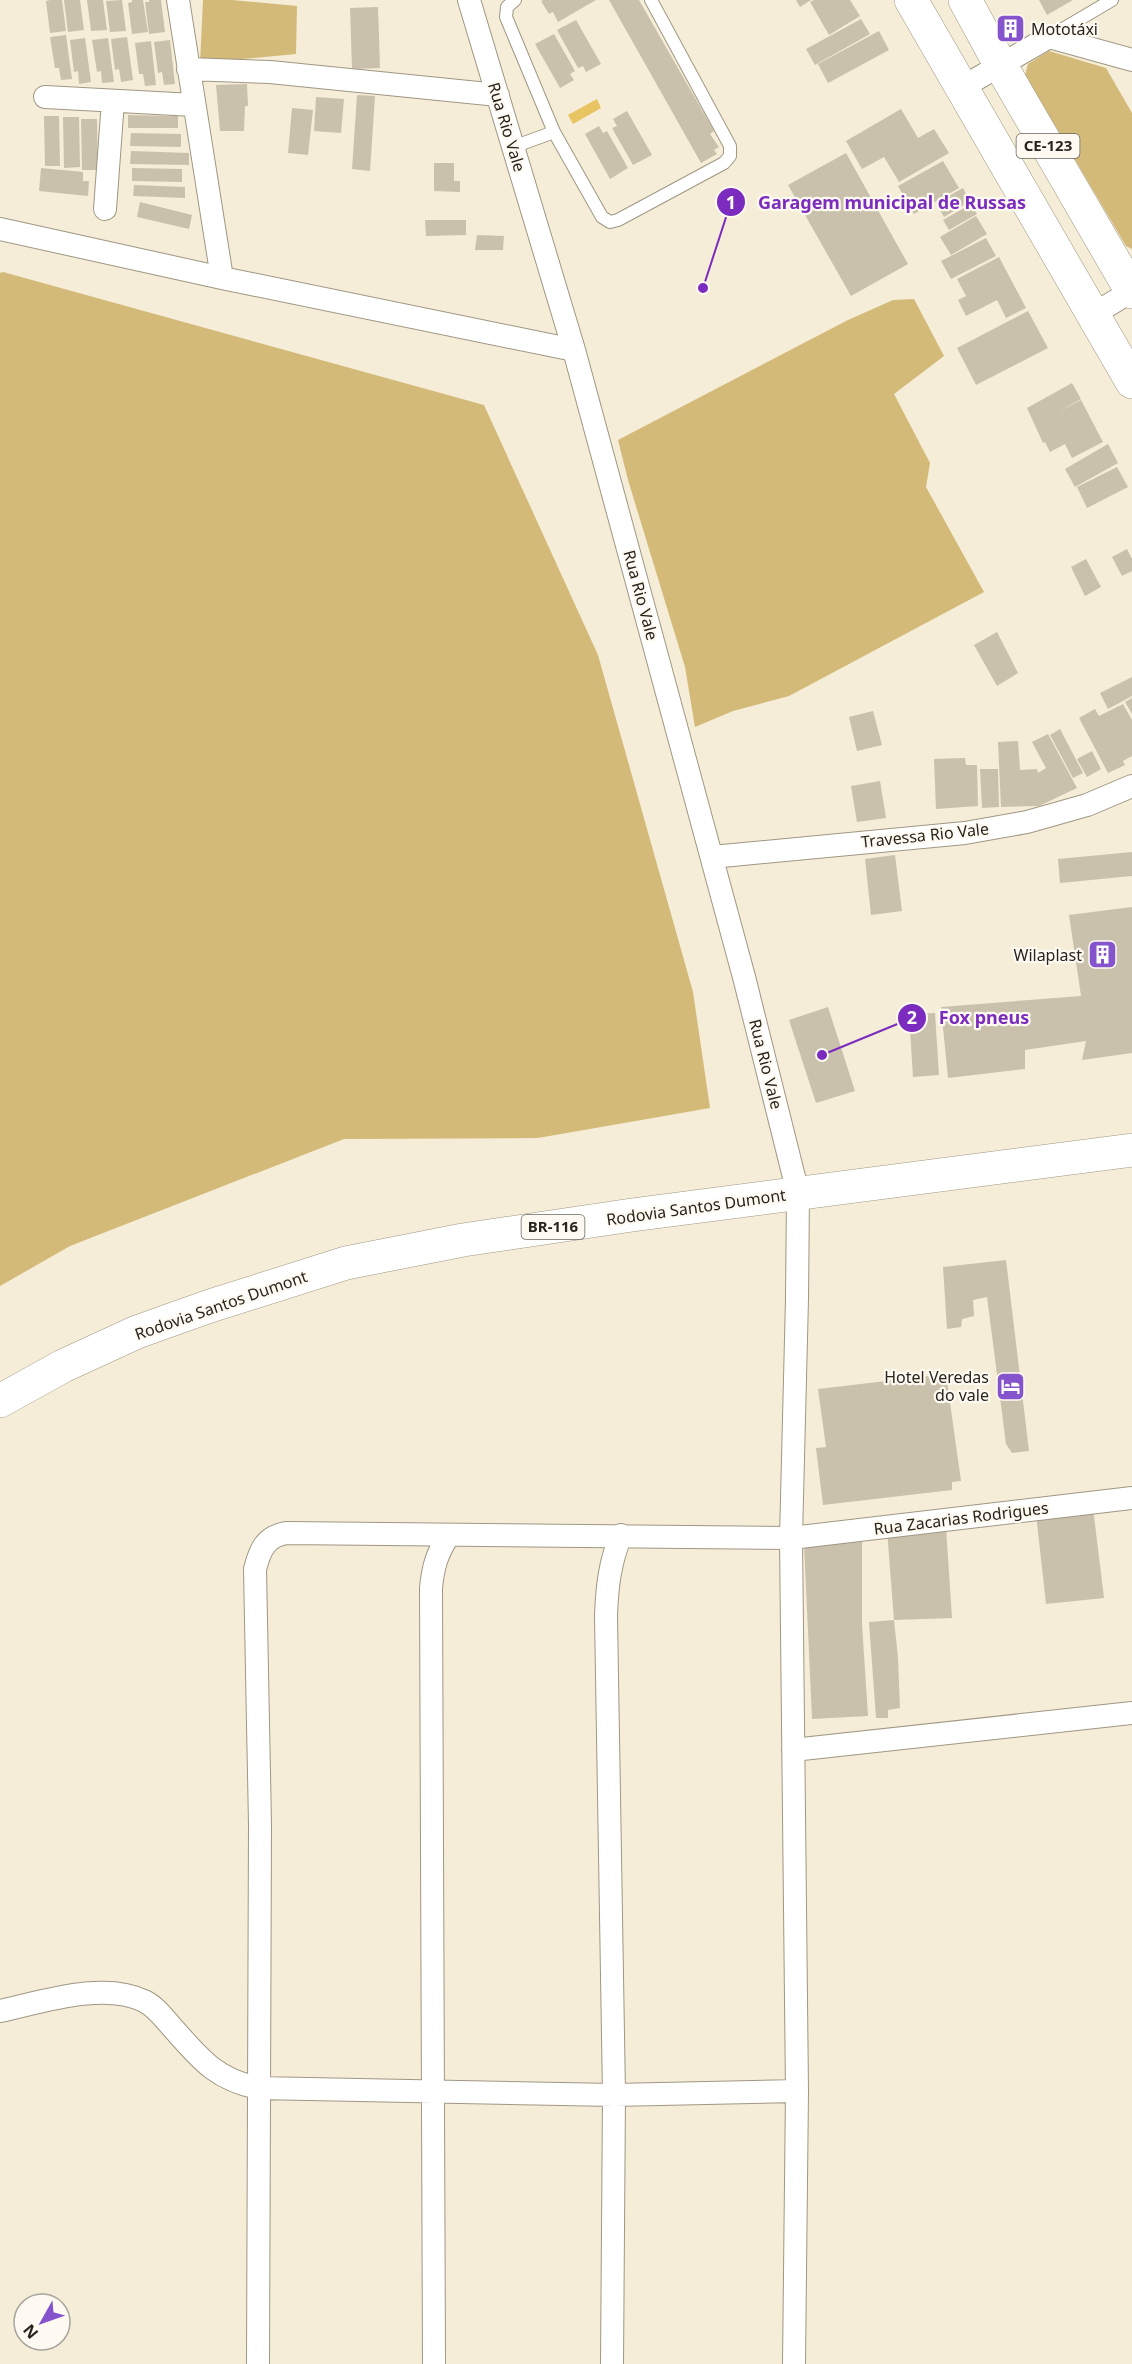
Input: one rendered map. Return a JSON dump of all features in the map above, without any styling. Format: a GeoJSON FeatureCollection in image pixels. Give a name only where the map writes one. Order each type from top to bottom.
{"type":"FeatureCollection","features":[{"type":"Feature","properties":{"kind":"main road","name":"CE-123"},"geometry":{"type":"LineString","coordinates":[[911,0],[1132,382]]}},
{"type":"Feature","properties":{"kind":"main road","name":"CE-123"},"geometry":{"type":"LineString","coordinates":[[965,0],[1132,291]]}},
{"type":"Feature","properties":{"kind":"main road","name":"Rodovia Santos Dumont"},"geometry":{"type":"LineString","coordinates":[[0,1401],[63,1366],[137,1332],[210,1306],[346,1263],[463,1240],[798,1193],[1132,1150]]}},
{"type":"Feature","properties":{"kind":"street"},"geometry":{"type":"LineString","coordinates":[[178,0],[222,278]]}},
{"type":"Feature","properties":{"kind":"street","name":"Rua Rio Vale"},"geometry":{"type":"LineString","coordinates":[[469,0],[574,350],[712,856],[798,1193],[791,1538],[797,2091],[794,2364]]}},
{"type":"Feature","properties":{"kind":"street"},"geometry":{"type":"LineString","coordinates":[[961,88],[1049,37],[1132,60]]}},
{"type":"Feature","properties":{"kind":"street"},"geometry":{"type":"LineString","coordinates":[[188,69],[270,72],[498,95]]}},
{"type":"Feature","properties":{"kind":"street"},"geometry":{"type":"LineString","coordinates":[[45,98],[194,105]]}},
{"type":"Feature","properties":{"kind":"street"},"geometry":{"type":"LineString","coordinates":[[105,209],[113,102]]}},
{"type":"Feature","properties":{"kind":"street"},"geometry":{"type":"LineString","coordinates":[[0,229],[222,278],[574,350]]}},
{"type":"Feature","properties":{"kind":"street"},"geometry":{"type":"LineString","coordinates":[[1092,315],[1132,291]]}},
{"type":"Feature","properties":{"kind":"street","name":"Travessa Rio Vale"},"geometry":{"type":"LineString","coordinates":[[712,856],[965,833],[1027,822],[1077,808],[1132,786]]}},
{"type":"Feature","properties":{"kind":"street","name":"Rua Zacarias Rodrigues"},"geometry":{"type":"LineString","coordinates":[[258,2364],[260,1825],[255,1569],[259,1554],[273,1536],[285,1533],[791,1538],[1132,1498]]}},
{"type":"Feature","properties":{"kind":"street"},"geometry":{"type":"LineString","coordinates":[[434,2364],[431,1588],[433,1567],[438,1551],[449,1535]]}},
{"type":"Feature","properties":{"kind":"street"},"geometry":{"type":"LineString","coordinates":[[612,2364],[614,2095],[606,1616],[609,1570],[621,1535]]}},
{"type":"Feature","properties":{"kind":"street"},"geometry":{"type":"LineString","coordinates":[[793,1750],[1132,1713]]}},
{"type":"Feature","properties":{"kind":"street"},"geometry":{"type":"LineString","coordinates":[[0,2012],[92,1993],[131,1996],[146,2001],[204,2062],[218,2073],[237,2083],[258,2088],[614,2095],[797,2091]]}},
{"type":"Feature","properties":{"kind":"lane"},"geometry":{"type":"LineString","coordinates":[[515,0],[507,7],[506,17],[554,132],[602,217],[610,222],[618,220],[724,163],[730,156],[730,146],[651,0]]}},
{"type":"Feature","properties":{"kind":"lane"},"geometry":{"type":"LineString","coordinates":[[1049,37],[1112,0]]}},
{"type":"Feature","properties":{"kind":"lane"},"geometry":{"type":"LineString","coordinates":[[513,147],[554,132]]}},
{"type":"Feature","properties":{"kind":"shaded area"},"geometry":{"type":"Polygon","coordinates":[[[203,0],[232,0],[297,6],[296,54],[200,63],[203,0]]]}},
{"type":"Feature","properties":{"kind":"shaded area"},"geometry":{"type":"Polygon","coordinates":[[[1049,51],[1106,68],[1132,113],[1132,249],[1126,246],[1025,75],[1028,64],[1049,51]]]}},
{"type":"Feature","properties":{"kind":"shaded area"},"geometry":{"type":"Polygon","coordinates":[[[597,99],[601,108],[573,124],[568,115],[597,99]]]}},
{"type":"Feature","properties":{"kind":"shaded area"},"geometry":{"type":"Polygon","coordinates":[[[0,273],[484,405],[598,655],[693,992],[710,1108],[538,1138],[344,1139],[70,1246],[0,1286],[0,273]]]}},
{"type":"Feature","properties":{"kind":"shaded area"},"geometry":{"type":"Polygon","coordinates":[[[914,299],[944,356],[894,394],[930,463],[926,487],[984,592],[789,696],[733,711],[695,727],[685,667],[618,440],[848,320],[893,300],[914,299]]]}},
{"type":"Feature","properties":{"kind":"building"},"geometry":{"type":"Polygon","coordinates":[[[62,0],[66,31],[50,33],[46,1],[62,0]]]}},
{"type":"Feature","properties":{"kind":"building"},"geometry":{"type":"Polygon","coordinates":[[[64,0],[80,0],[84,30],[68,32],[64,0]]]}},
{"type":"Feature","properties":{"kind":"building"},"geometry":{"type":"Polygon","coordinates":[[[87,0],[103,0],[107,30],[91,31],[87,0]]]}},
{"type":"Feature","properties":{"kind":"building"},"geometry":{"type":"Polygon","coordinates":[[[122,0],[126,31],[110,32],[106,1],[122,0]]]}},
{"type":"Feature","properties":{"kind":"building"},"geometry":{"type":"Polygon","coordinates":[[[132,0],[143,0],[148,32],[132,34],[128,3],[132,0]]]}},
{"type":"Feature","properties":{"kind":"building"},"geometry":{"type":"Polygon","coordinates":[[[161,0],[165,32],[149,34],[145,2],[161,0]]]}},
{"type":"Feature","properties":{"kind":"building"},"geometry":{"type":"Polygon","coordinates":[[[596,0],[558,22],[553,12],[549,14],[541,1],[596,0]]]}},
{"type":"Feature","properties":{"kind":"building"},"geometry":{"type":"Polygon","coordinates":[[[609,0],[639,0],[714,131],[710,134],[719,147],[714,150],[717,154],[701,163],[609,0]]]}},
{"type":"Feature","properties":{"kind":"building"},"geometry":{"type":"Polygon","coordinates":[[[796,0],[811,0],[800,7],[796,0]]]}},
{"type":"Feature","properties":{"kind":"building"},"geometry":{"type":"Polygon","coordinates":[[[850,0],[860,16],[829,35],[810,2],[850,0]]]}},
{"type":"Feature","properties":{"kind":"building"},"geometry":{"type":"Polygon","coordinates":[[[1039,0],[1073,0],[1047,15],[1039,0]]]}},
{"type":"Feature","properties":{"kind":"building"},"geometry":{"type":"Polygon","coordinates":[[[378,7],[380,68],[352,69],[350,8],[378,7]]]}},
{"type":"Feature","properties":{"kind":"building"},"geometry":{"type":"Polygon","coordinates":[[[861,19],[870,34],[815,65],[806,49],[861,19]]]}},
{"type":"Feature","properties":{"kind":"building","name":"Mototáxi"},"geometry":{"type":"Polygon","coordinates":[[[1016,19],[1021,27],[1004,39],[998,31],[1016,19]]]}},
{"type":"Feature","properties":{"kind":"building"},"geometry":{"type":"Polygon","coordinates":[[[576,20],[601,64],[586,72],[583,66],[578,68],[557,30],[576,20]]]}},
{"type":"Feature","properties":{"kind":"building"},"geometry":{"type":"Polygon","coordinates":[[[879,31],[889,50],[828,83],[818,64],[879,31]]]}},
{"type":"Feature","properties":{"kind":"building"},"geometry":{"type":"Polygon","coordinates":[[[554,34],[575,71],[570,74],[574,80],[560,88],[535,44],[554,34]]]}},
{"type":"Feature","properties":{"kind":"building"},"geometry":{"type":"Polygon","coordinates":[[[66,35],[72,79],[61,80],[59,68],[55,68],[50,37],[66,35]]]}},
{"type":"Feature","properties":{"kind":"building"},"geometry":{"type":"Polygon","coordinates":[[[127,37],[133,80],[121,82],[119,69],[115,70],[111,39],[127,37]]]}},
{"type":"Feature","properties":{"kind":"building"},"geometry":{"type":"Polygon","coordinates":[[[85,38],[91,82],[79,84],[78,71],[74,72],[70,40],[85,38]]]}},
{"type":"Feature","properties":{"kind":"building"},"geometry":{"type":"Polygon","coordinates":[[[108,38],[114,82],[102,83],[101,71],[97,72],[92,40],[108,38]]]}},
{"type":"Feature","properties":{"kind":"building"},"geometry":{"type":"Polygon","coordinates":[[[170,40],[175,84],[164,85],[162,72],[158,73],[154,42],[170,40]]]}},
{"type":"Feature","properties":{"kind":"building"},"geometry":{"type":"Polygon","coordinates":[[[151,41],[156,85],[145,86],[143,74],[139,74],[135,43],[151,41]]]}},
{"type":"Feature","properties":{"kind":"building"},"geometry":{"type":"Polygon","coordinates":[[[247,84],[248,106],[245,106],[244,131],[220,131],[216,85],[247,84]]]}},
{"type":"Feature","properties":{"kind":"building"},"geometry":{"type":"Polygon","coordinates":[[[357,95],[375,96],[370,171],[352,169],[357,95]]]}},
{"type":"Feature","properties":{"kind":"building"},"geometry":{"type":"Polygon","coordinates":[[[316,97],[344,99],[341,133],[314,131],[316,97]]]}},
{"type":"Feature","properties":{"kind":"building"},"geometry":{"type":"Polygon","coordinates":[[[292,108],[313,110],[308,155],[288,153],[292,108]]]}},
{"type":"Feature","properties":{"kind":"building"},"geometry":{"type":"Polygon","coordinates":[[[901,109],[918,138],[934,129],[949,153],[899,182],[884,157],[862,169],[846,141],[901,109]]]}},
{"type":"Feature","properties":{"kind":"building"},"geometry":{"type":"Polygon","coordinates":[[[627,111],[652,155],[633,165],[612,128],[617,126],[613,119],[627,111]]]}},
{"type":"Feature","properties":{"kind":"building"},"geometry":{"type":"Polygon","coordinates":[[[128,115],[178,116],[178,128],[128,128],[128,115]]]}},
{"type":"Feature","properties":{"kind":"building"},"geometry":{"type":"Polygon","coordinates":[[[44,116],[59,116],[60,166],[45,166],[44,116]]]}},
{"type":"Feature","properties":{"kind":"building"},"geometry":{"type":"Polygon","coordinates":[[[63,117],[79,117],[80,167],[64,168],[63,117]]]}},
{"type":"Feature","properties":{"kind":"building"},"geometry":{"type":"Polygon","coordinates":[[[81,119],[97,119],[98,170],[82,170],[81,119]]]}},
{"type":"Feature","properties":{"kind":"building"},"geometry":{"type":"Polygon","coordinates":[[[599,126],[603,133],[607,131],[628,168],[610,179],[585,134],[599,126]]]}},
{"type":"Feature","properties":{"kind":"building"},"geometry":{"type":"Polygon","coordinates":[[[131,133],[181,134],[181,147],[130,146],[131,133]]]}},
{"type":"Feature","properties":{"kind":"building"},"geometry":{"type":"Polygon","coordinates":[[[131,151],[189,153],[189,165],[130,164],[131,151]]]}},
{"type":"Feature","properties":{"kind":"building"},"geometry":{"type":"Polygon","coordinates":[[[846,153],[908,264],[851,296],[788,185],[846,153]]]}},
{"type":"Feature","properties":{"kind":"building"},"geometry":{"type":"Polygon","coordinates":[[[943,161],[959,188],[914,214],[898,186],[943,161]]]}},
{"type":"Feature","properties":{"kind":"building"},"geometry":{"type":"Polygon","coordinates":[[[434,163],[454,163],[454,181],[460,181],[460,192],[434,191],[434,163]]]}},
{"type":"Feature","properties":{"kind":"building"},"geometry":{"type":"Polygon","coordinates":[[[41,168],[83,172],[83,181],[89,181],[88,196],[39,191],[41,168]]]}},
{"type":"Feature","properties":{"kind":"building"},"geometry":{"type":"Polygon","coordinates":[[[132,168],[182,169],[182,182],[132,181],[132,168]]]}},
{"type":"Feature","properties":{"kind":"building"},"geometry":{"type":"Polygon","coordinates":[[[134,185],[185,187],[185,198],[133,196],[134,185]]]}},
{"type":"Feature","properties":{"kind":"building"},"geometry":{"type":"Polygon","coordinates":[[[963,188],[970,201],[944,217],[936,203],[963,188]]]}},
{"type":"Feature","properties":{"kind":"building"},"geometry":{"type":"Polygon","coordinates":[[[140,202],[192,215],[189,229],[137,217],[140,202]]]}},
{"type":"Feature","properties":{"kind":"building"},"geometry":{"type":"Polygon","coordinates":[[[971,204],[977,214],[949,230],[943,220],[971,204]]]}},
{"type":"Feature","properties":{"kind":"building"},"geometry":{"type":"Polygon","coordinates":[[[976,216],[987,234],[951,255],[940,237],[976,216]]]}},
{"type":"Feature","properties":{"kind":"building"},"geometry":{"type":"Polygon","coordinates":[[[425,220],[466,220],[466,235],[426,236],[425,220]]]}},
{"type":"Feature","properties":{"kind":"building"},"geometry":{"type":"Polygon","coordinates":[[[477,235],[504,236],[503,250],[475,250],[477,235]]]}},
{"type":"Feature","properties":{"kind":"building"},"geometry":{"type":"Polygon","coordinates":[[[986,238],[996,256],[951,279],[941,261],[986,238]]]}},
{"type":"Feature","properties":{"kind":"building"},"geometry":{"type":"Polygon","coordinates":[[[999,257],[1026,308],[1006,318],[997,300],[966,316],[958,300],[966,296],[957,279],[999,257]]]}},
{"type":"Feature","properties":{"kind":"building"},"geometry":{"type":"Polygon","coordinates":[[[1028,311],[1048,348],[976,385],[957,348],[1028,311]]]}},
{"type":"Feature","properties":{"kind":"building"},"geometry":{"type":"Polygon","coordinates":[[[1072,383],[1081,399],[1058,412],[1081,400],[1103,442],[1072,458],[1065,444],[1050,452],[1045,442],[1043,443],[1027,408],[1072,383]]]}},
{"type":"Feature","properties":{"kind":"building"},"geometry":{"type":"Polygon","coordinates":[[[1108,444],[1118,463],[1075,487],[1065,469],[1108,444]]]}},
{"type":"Feature","properties":{"kind":"building"},"geometry":{"type":"Polygon","coordinates":[[[1117,467],[1128,487],[1087,508],[1077,487],[1117,467]]]}},
{"type":"Feature","properties":{"kind":"building"},"geometry":{"type":"Polygon","coordinates":[[[1127,549],[1132,559],[1132,571],[1122,576],[1112,557],[1127,549]]]}},
{"type":"Feature","properties":{"kind":"building"},"geometry":{"type":"Polygon","coordinates":[[[1086,559],[1101,587],[1085,596],[1071,567],[1086,559]]]}},
{"type":"Feature","properties":{"kind":"building"},"geometry":{"type":"Polygon","coordinates":[[[997,632],[1018,673],[997,686],[974,645],[997,632]]]}},
{"type":"Feature","properties":{"kind":"building"},"geometry":{"type":"Polygon","coordinates":[[[1132,677],[1132,696],[1108,709],[1100,693],[1132,677]]]}},
{"type":"Feature","properties":{"kind":"building"},"geometry":{"type":"Polygon","coordinates":[[[1132,698],[1132,714],[1125,702],[1132,698]]]}},
{"type":"Feature","properties":{"kind":"building"},"geometry":{"type":"Polygon","coordinates":[[[1123,704],[1132,720],[1132,756],[1123,761],[1125,765],[1108,773],[1079,718],[1095,709],[1099,716],[1123,704]]]}},
{"type":"Feature","properties":{"kind":"building"},"geometry":{"type":"Polygon","coordinates":[[[873,711],[882,745],[857,751],[849,717],[873,711]]]}},
{"type":"Feature","properties":{"kind":"building"},"geometry":{"type":"Polygon","coordinates":[[[1060,729],[1083,773],[1073,778],[1050,735],[1060,729]]]}},
{"type":"Feature","properties":{"kind":"building"},"geometry":{"type":"Polygon","coordinates":[[[1048,734],[1077,788],[1039,806],[1001,807],[998,742],[1018,741],[1020,770],[1037,769],[1038,773],[1046,768],[1032,742],[1048,734]]]}},
{"type":"Feature","properties":{"kind":"building"},"geometry":{"type":"Polygon","coordinates":[[[1092,751],[1101,769],[1087,777],[1077,759],[1092,751]]]}},
{"type":"Feature","properties":{"kind":"building"},"geometry":{"type":"Polygon","coordinates":[[[965,758],[966,765],[977,765],[978,806],[936,809],[934,759],[965,758]]]}},
{"type":"Feature","properties":{"kind":"building"},"geometry":{"type":"Polygon","coordinates":[[[980,769],[998,769],[999,807],[982,808],[980,769]]]}},
{"type":"Feature","properties":{"kind":"building"},"geometry":{"type":"Polygon","coordinates":[[[880,781],[886,818],[857,822],[851,786],[880,781]]]}},
{"type":"Feature","properties":{"kind":"building"},"geometry":{"type":"Polygon","coordinates":[[[1132,852],[1132,876],[1060,883],[1058,859],[1132,852]]]}},
{"type":"Feature","properties":{"kind":"building"},"geometry":{"type":"Polygon","coordinates":[[[895,855],[902,911],[871,915],[865,859],[895,855]]]}},
{"type":"Feature","properties":{"kind":"building","name":"Wilaplast"},"geometry":{"type":"Polygon","coordinates":[[[1132,907],[1132,1053],[1082,1060],[1086,1041],[1025,1050],[1025,1069],[948,1078],[941,1007],[1081,996],[1069,915],[1132,907]]]}},
{"type":"Feature","properties":{"kind":"building"},"geometry":{"type":"Polygon","coordinates":[[[828,1007],[855,1091],[816,1103],[789,1020],[828,1007]]]}},
{"type":"Feature","properties":{"kind":"building"},"geometry":{"type":"Polygon","coordinates":[[[935,1013],[939,1075],[913,1077],[909,1014],[935,1013]]]}},
{"type":"Feature","properties":{"kind":"building","name":"Hotel Veredas do vale"},"geometry":{"type":"Polygon","coordinates":[[[1006,1260],[1029,1451],[1012,1453],[1006,1444],[987,1297],[973,1300],[974,1316],[962,1319],[961,1327],[947,1329],[943,1267],[1006,1260]]]}},
{"type":"Feature","properties":{"kind":"building"},"geometry":{"type":"Polygon","coordinates":[[[946,1374],[961,1481],[952,1482],[952,1490],[823,1505],[816,1448],[826,1447],[818,1389],[946,1374]]]}},
{"type":"Feature","properties":{"kind":"building"},"geometry":{"type":"Polygon","coordinates":[[[1093,1508],[1104,1598],[1046,1604],[1036,1514],[1093,1508]]]}},
{"type":"Feature","properties":{"kind":"building"},"geometry":{"type":"Polygon","coordinates":[[[946,1527],[952,1618],[894,1620],[887,1530],[946,1527]]]}},
{"type":"Feature","properties":{"kind":"building"},"geometry":{"type":"Polygon","coordinates":[[[862,1536],[862,1624],[868,1716],[812,1719],[804,1544],[862,1536]]]}},
{"type":"Feature","properties":{"kind":"building"},"geometry":{"type":"Polygon","coordinates":[[[894,1620],[900,1708],[888,1710],[888,1718],[876,1718],[869,1622],[894,1620]]]}},
{"type":"Feature","properties":{"kind":"place","name":"Mototáxi"},"geometry":{"type":"Point","coordinates":[1010,29]}},
{"type":"Feature","properties":{"kind":"place","name":"Garagem municipal de Russas"},"geometry":{"type":"Point","coordinates":[703,288]}},
{"type":"Feature","properties":{"kind":"place","name":"Wilaplast"},"geometry":{"type":"Point","coordinates":[1103,955]}},
{"type":"Feature","properties":{"kind":"place","name":"Fox pneus"},"geometry":{"type":"Point","coordinates":[822,1055]}},
{"type":"Feature","properties":{"kind":"place","name":"Hotel Veredas do vale"},"geometry":{"type":"Point","coordinates":[1010,1386]}}]}
